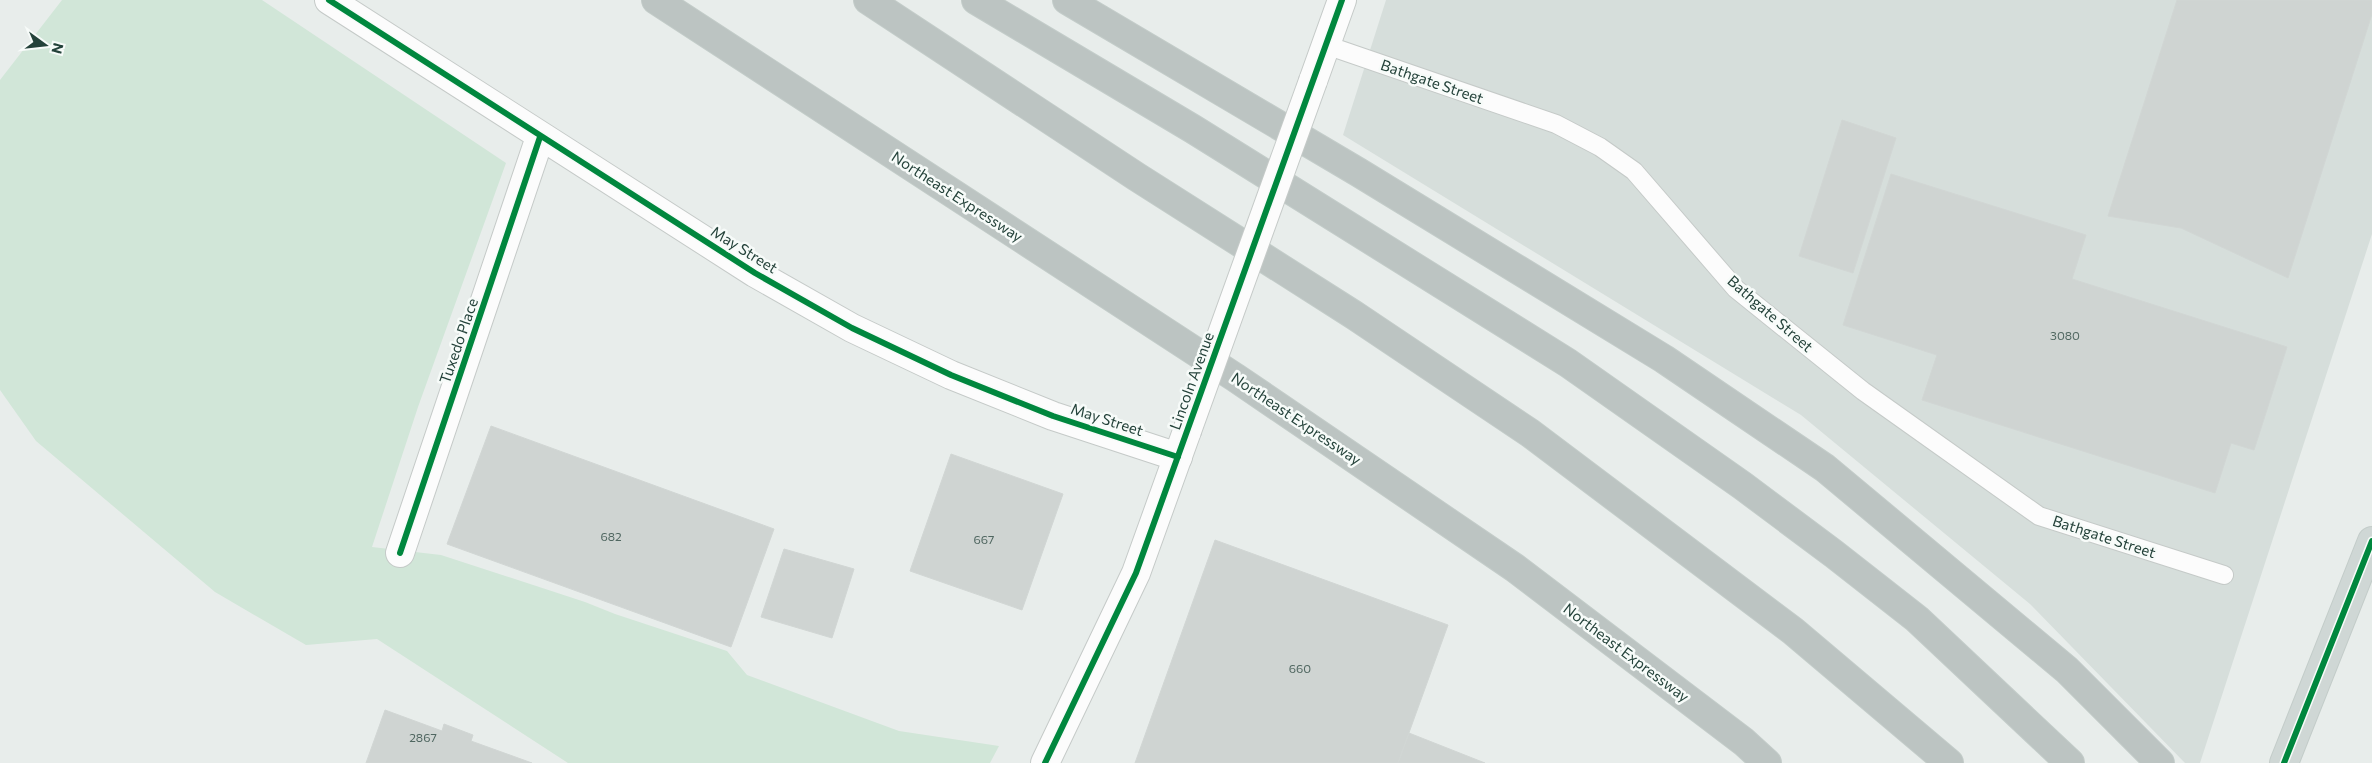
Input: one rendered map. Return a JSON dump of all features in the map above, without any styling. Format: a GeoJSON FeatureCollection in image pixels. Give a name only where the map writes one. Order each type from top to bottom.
{"type":"FeatureCollection","features":[{"type":"Feature","properties":{"kind":"highway","name":"Northeast Expressway"},"geometry":{"type":"LineString","coordinates":[[656,0],[1236,378],[1499,557],[1744,742],[1768,763]]}},
{"type":"Feature","properties":{"kind":"highway"},"geometry":{"type":"LineString","coordinates":[[868,0],[1137,177],[1354,315],[1530,433],[1793,631],[1949,763]]}},
{"type":"Feature","properties":{"kind":"highway"},"geometry":{"type":"LineString","coordinates":[[976,0],[1201,135],[1568,363],[1743,486],[1902,607],[2070,763]]}},
{"type":"Feature","properties":{"kind":"highway"},"geometry":{"type":"LineString","coordinates":[[1067,0],[1350,167],[1664,359],[1825,468],[2067,670],[2160,763]]}},
{"type":"Feature","properties":{"kind":"main road"},"geometry":{"type":"LineString","coordinates":[[2284,763],[2372,541]]}},
{"type":"Feature","properties":{"kind":"street","name":"May Street"},"geometry":{"type":"LineString","coordinates":[[329,0],[540,137],[755,273],[852,328],[951,375],[1053,416],[1178,457]]}},
{"type":"Feature","properties":{"kind":"street","name":"Lincoln Avenue"},"geometry":{"type":"LineString","coordinates":[[1045,763],[1136,573],[1342,0]]}},
{"type":"Feature","properties":{"kind":"street","name":"Tuxedo Place"},"geometry":{"type":"LineString","coordinates":[[400,553],[540,137]]}},
{"type":"Feature","properties":{"kind":"lane","name":"Bathgate Street"},"geometry":{"type":"LineString","coordinates":[[1326,45],[1556,124],[1600,147],[1634,171],[1736,289],[1863,391],[2039,516],[2224,575]]}},
{"type":"Feature","properties":{"kind":"shaded area"},"geometry":{"type":"Polygon","coordinates":[[[1386,0],[2372,0],[2372,234],[2200,763],[2185,763],[2030,604],[1801,415],[1343,135],[1386,0]]]}},
{"type":"Feature","properties":{"kind":"green space"},"geometry":{"type":"Polygon","coordinates":[[[62,0],[262,0],[506,163],[418,407],[372,547],[441,555],[727,651],[747,675],[899,731],[999,746],[990,763],[568,763],[377,639],[306,645],[215,592],[36,441],[0,390],[0,80],[62,0]]]}},
{"type":"Feature","properties":{"kind":"building"},"geometry":{"type":"Polygon","coordinates":[[[2177,0],[2372,0],[2372,14],[2288,278],[2181,228],[2108,216],[2177,0]]]}},
{"type":"Feature","properties":{"kind":"building"},"geometry":{"type":"Polygon","coordinates":[[[1842,120],[1896,138],[1853,273],[1799,256],[1842,120]]]}},
{"type":"Feature","properties":{"kind":"building"},"geometry":{"type":"Polygon","coordinates":[[[1891,174],[2086,235],[2072,279],[2287,347],[2254,450],[2231,443],[2215,493],[1922,400],[1937,355],[1843,325],[1891,174]]]}},
{"type":"Feature","properties":{"kind":"building"},"geometry":{"type":"Polygon","coordinates":[[[491,426],[774,529],[731,647],[447,544],[491,426]]]}},
{"type":"Feature","properties":{"kind":"building"},"geometry":{"type":"Polygon","coordinates":[[[951,454],[1063,494],[1022,610],[910,571],[951,454]]]}},
{"type":"Feature","properties":{"kind":"building"},"geometry":{"type":"Polygon","coordinates":[[[1215,540],[1448,625],[1398,763],[1135,763],[1215,540]]]}},
{"type":"Feature","properties":{"kind":"building"},"geometry":{"type":"Polygon","coordinates":[[[784,549],[854,569],[832,638],[761,617],[784,549]]]}},
{"type":"Feature","properties":{"kind":"building"},"geometry":{"type":"Polygon","coordinates":[[[385,710],[442,731],[444,724],[473,735],[471,741],[532,763],[366,763],[385,710]]]}},
{"type":"Feature","properties":{"kind":"building"},"geometry":{"type":"Polygon","coordinates":[[[1409,733],[1485,763],[1398,763],[1409,733]]]}},
{"type":"Feature","properties":{"kind":"cycle path"},"geometry":{"type":"LineString","coordinates":[[329,0],[755,273],[852,328],[951,375],[1053,416],[1178,457]]}},
{"type":"Feature","properties":{"kind":"cycle path"},"geometry":{"type":"LineString","coordinates":[[1045,763],[1136,573],[1342,0]]}},
{"type":"Feature","properties":{"kind":"cycle path"},"geometry":{"type":"LineString","coordinates":[[400,553],[540,137]]}},
{"type":"Feature","properties":{"kind":"cycle path"},"geometry":{"type":"LineString","coordinates":[[2284,763],[2372,541]]}}]}
